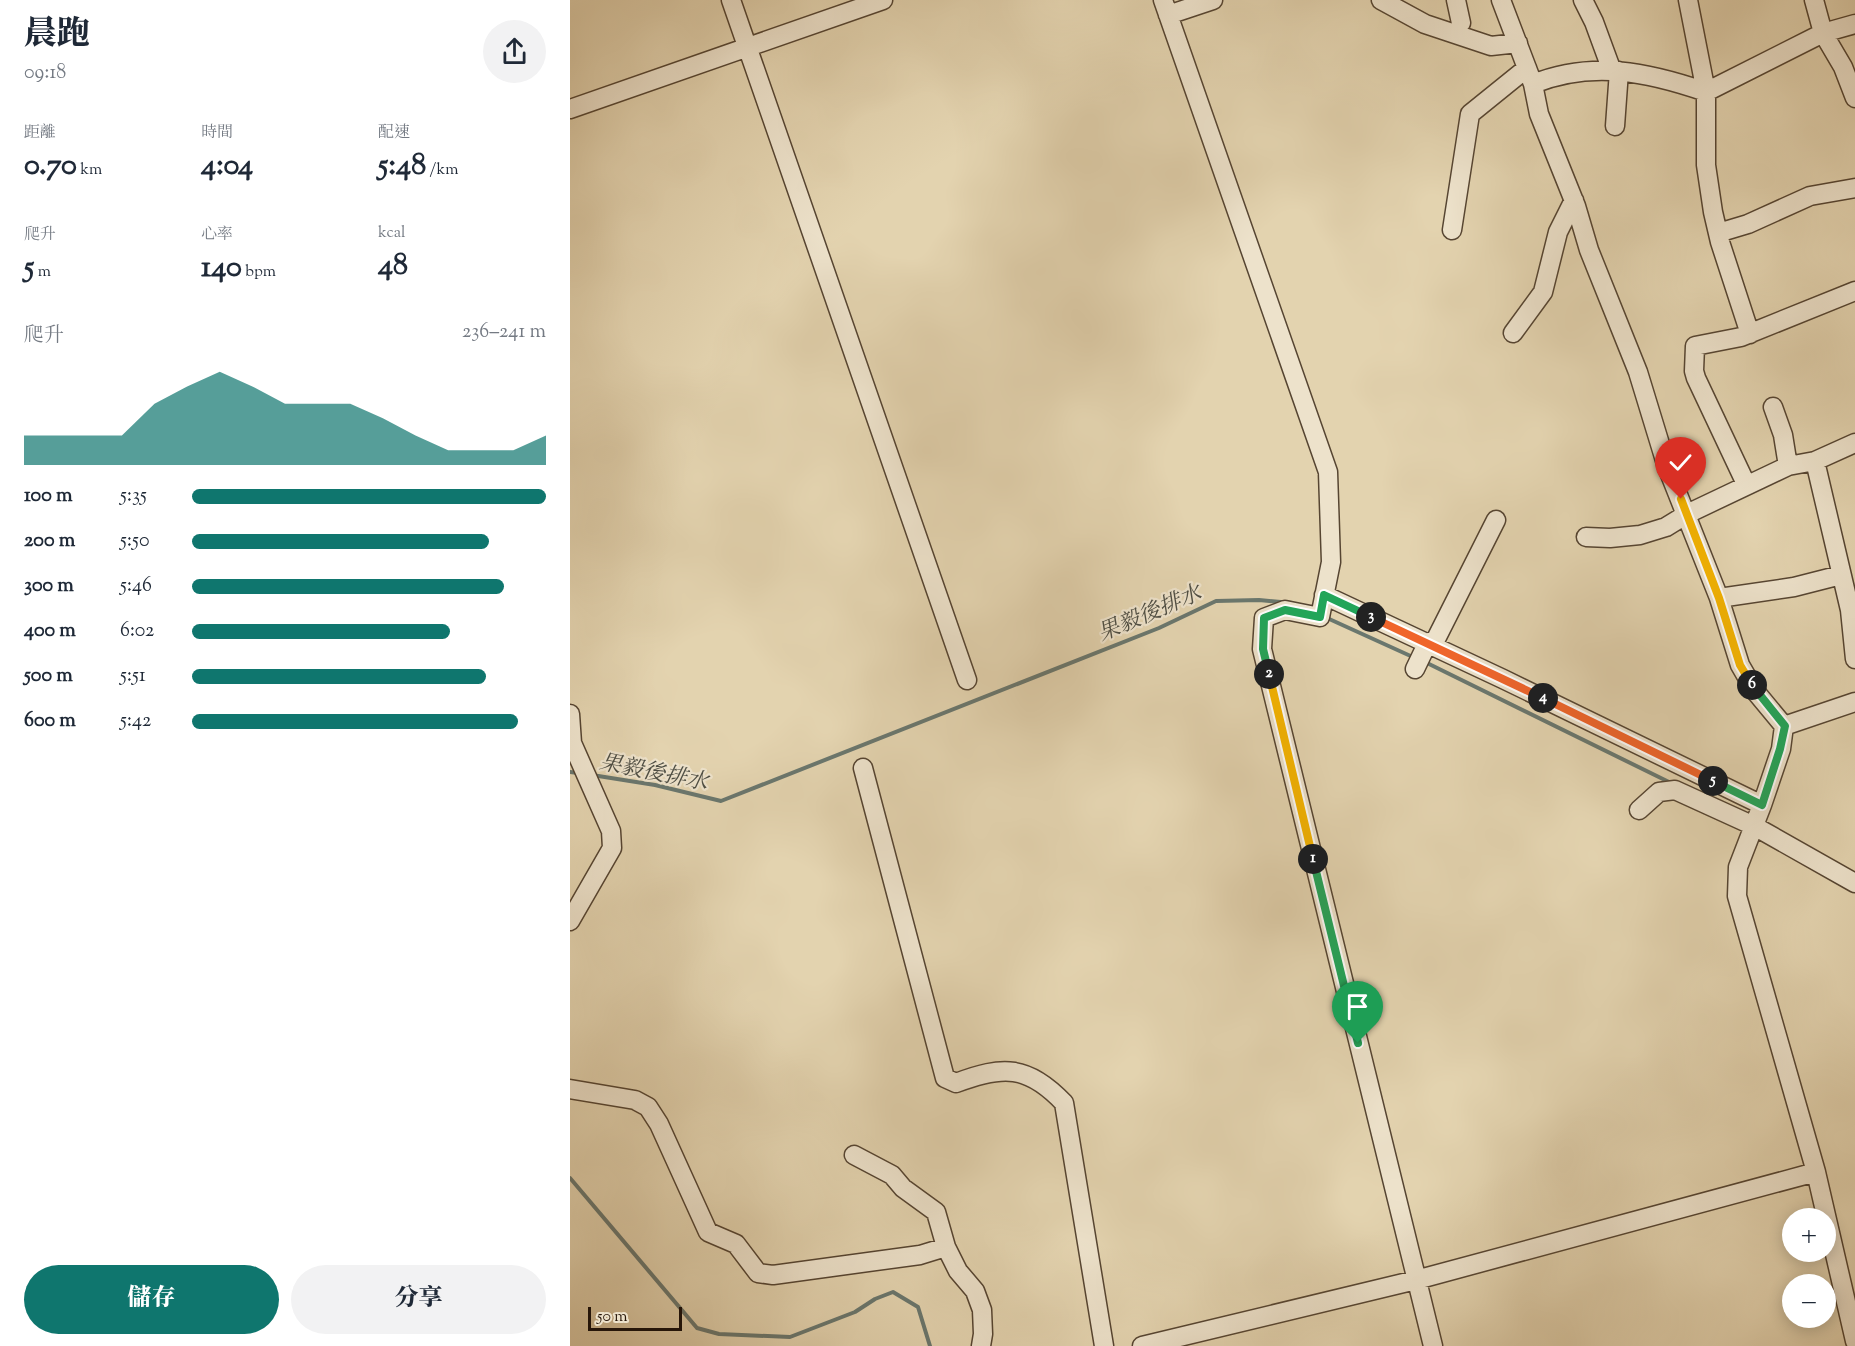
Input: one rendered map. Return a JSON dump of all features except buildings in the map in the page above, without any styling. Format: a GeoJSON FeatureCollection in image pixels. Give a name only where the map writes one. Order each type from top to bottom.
{"type":"FeatureCollection","features":[{"type":"Feature","properties":{"kind":"street"},"geometry":{"type":"LineString","coordinates":[[731,0],[967,680]]}},
{"type":"Feature","properties":{"kind":"street"},"geometry":{"type":"LineString","coordinates":[[570,109],[883,0]]}},
{"type":"Feature","properties":{"kind":"street"},"geometry":{"type":"LineString","coordinates":[[1213,0],[1165,8],[1328,472],[1331,562],[1320,617],[1285,610],[1264,618],[1263,649],[1432,1346]]}},
{"type":"Feature","properties":{"kind":"street"},"geometry":{"type":"LineString","coordinates":[[1381,0],[1425,24],[1491,46],[1518,43]]}},
{"type":"Feature","properties":{"kind":"street"},"geometry":{"type":"LineString","coordinates":[[1456,0],[1461,23]]}},
{"type":"Feature","properties":{"kind":"street"},"geometry":{"type":"LineString","coordinates":[[1501,0],[1530,76],[1539,114],[1574,200],[1589,250],[1638,372],[1667,467],[1719,598],[1740,665],[1755,691],[1785,726]]}},
{"type":"Feature","properties":{"kind":"street"},"geometry":{"type":"LineString","coordinates":[[1583,0],[1615,71],[1615,126]]}},
{"type":"Feature","properties":{"kind":"street"},"geometry":{"type":"LineString","coordinates":[[1688,0],[1706,92],[1706,165],[1718,233],[1750,334]]}},
{"type":"Feature","properties":{"kind":"street"},"geometry":{"type":"LineString","coordinates":[[1814,0],[1823,33],[1843,67],[1855,98]]}},
{"type":"Feature","properties":{"kind":"street"},"geometry":{"type":"LineString","coordinates":[[1452,230],[1470,114],[1530,76],[1615,71],[1645,74],[1706,92],[1823,33],[1855,24]]}},
{"type":"Feature","properties":{"kind":"street"},"geometry":{"type":"LineString","coordinates":[[1718,233],[1748,224],[1809,196],[1855,188]]}},
{"type":"Feature","properties":{"kind":"street"},"geometry":{"type":"LineString","coordinates":[[1513,333],[1543,292],[1558,232],[1574,200]]}},
{"type":"Feature","properties":{"kind":"street"},"geometry":{"type":"LineString","coordinates":[[1746,484],[1694,371],[1695,346],[1750,334],[1855,291]]}},
{"type":"Feature","properties":{"kind":"street"},"geometry":{"type":"LineString","coordinates":[[1773,407],[1783,435],[1788,466]]}},
{"type":"Feature","properties":{"kind":"street"},"geometry":{"type":"LineString","coordinates":[[1586,537],[1610,538],[1640,535],[1666,527],[1746,484],[1788,466],[1815,460],[1855,443]]}},
{"type":"Feature","properties":{"kind":"street"},"geometry":{"type":"LineString","coordinates":[[1815,460],[1850,610],[1855,659]]}},
{"type":"Feature","properties":{"kind":"street"},"geometry":{"type":"LineString","coordinates":[[1415,669],[1427,644],[1436,639],[1496,520]]}},
{"type":"Feature","properties":{"kind":"street"},"geometry":{"type":"LineString","coordinates":[[1719,598],[1794,587],[1841,575]]}},
{"type":"Feature","properties":{"kind":"street"},"geometry":{"type":"LineString","coordinates":[[1324,595],[1762,805]]}},
{"type":"Feature","properties":{"kind":"street"},"geometry":{"type":"LineString","coordinates":[[1785,726],[1855,702]]}},
{"type":"Feature","properties":{"kind":"street"},"geometry":{"type":"LineString","coordinates":[[570,714],[572,743],[611,831],[612,848],[570,921]]}},
{"type":"Feature","properties":{"kind":"street"},"geometry":{"type":"LineString","coordinates":[[1785,726],[1762,805],[1738,867],[1737,896],[1816,1172],[1855,1341]]}},
{"type":"Feature","properties":{"kind":"street"},"geometry":{"type":"LineString","coordinates":[[863,768],[945,1078],[956,1083],[984,1073],[1001,1071],[1029,1075],[1050,1088],[1065,1103],[1104,1346]]}},
{"type":"Feature","properties":{"kind":"street"},"geometry":{"type":"LineString","coordinates":[[1640,810],[1659,792],[1675,790],[1755,825],[1855,883]]}},
{"type":"Feature","properties":{"kind":"street"},"geometry":{"type":"LineString","coordinates":[[570,1089],[634,1100],[648,1107],[659,1124],[708,1232],[736,1244],[758,1273],[773,1275],[920,1255],[946,1247]]}},
{"type":"Feature","properties":{"kind":"street"},"geometry":{"type":"LineString","coordinates":[[854,1155],[892,1175],[903,1188],[936,1212],[946,1247],[958,1271],[975,1291],[982,1310],[981,1346]]}},
{"type":"Feature","properties":{"kind":"street"},"geometry":{"type":"LineString","coordinates":[[1142,1346],[1416,1280],[1816,1172]]}},
{"type":"Feature","properties":{"kind":"waterway","name":"果毅後排水"},"geometry":{"type":"LineString","coordinates":[[592,775],[655,785],[721,801],[1159,628],[1216,601],[1259,600],[1292,603]]}},
{"type":"Feature","properties":{"kind":"waterway","name":"果毅後排水"},"geometry":{"type":"LineString","coordinates":[[1327,618],[1415,658]]}},
{"type":"Feature","properties":{"kind":"waterway","name":"果毅後排水"},"geometry":{"type":"LineString","coordinates":[[1425,662],[1671,783]]}},
{"type":"Feature","properties":{"kind":"waterway","name":"果毅後排水"},"geometry":{"type":"LineString","coordinates":[[570,772],[578,773]]}},
{"type":"Feature","properties":{"kind":"waterway"},"geometry":{"type":"LineString","coordinates":[[570,1178],[697,1328],[719,1334],[790,1337],[855,1312],[875,1299],[893,1292],[918,1307],[930,1346]]}},
{"type":"Feature","properties":{"kind":"route"},"geometry":{"type":"LineString","coordinates":[[1358,1043],[1263,649],[1264,618],[1285,610],[1320,617],[1324,595],[1503,678],[1762,805],[1785,726],[1769,710],[1740,665],[1719,598],[1681,499]]}}]}
